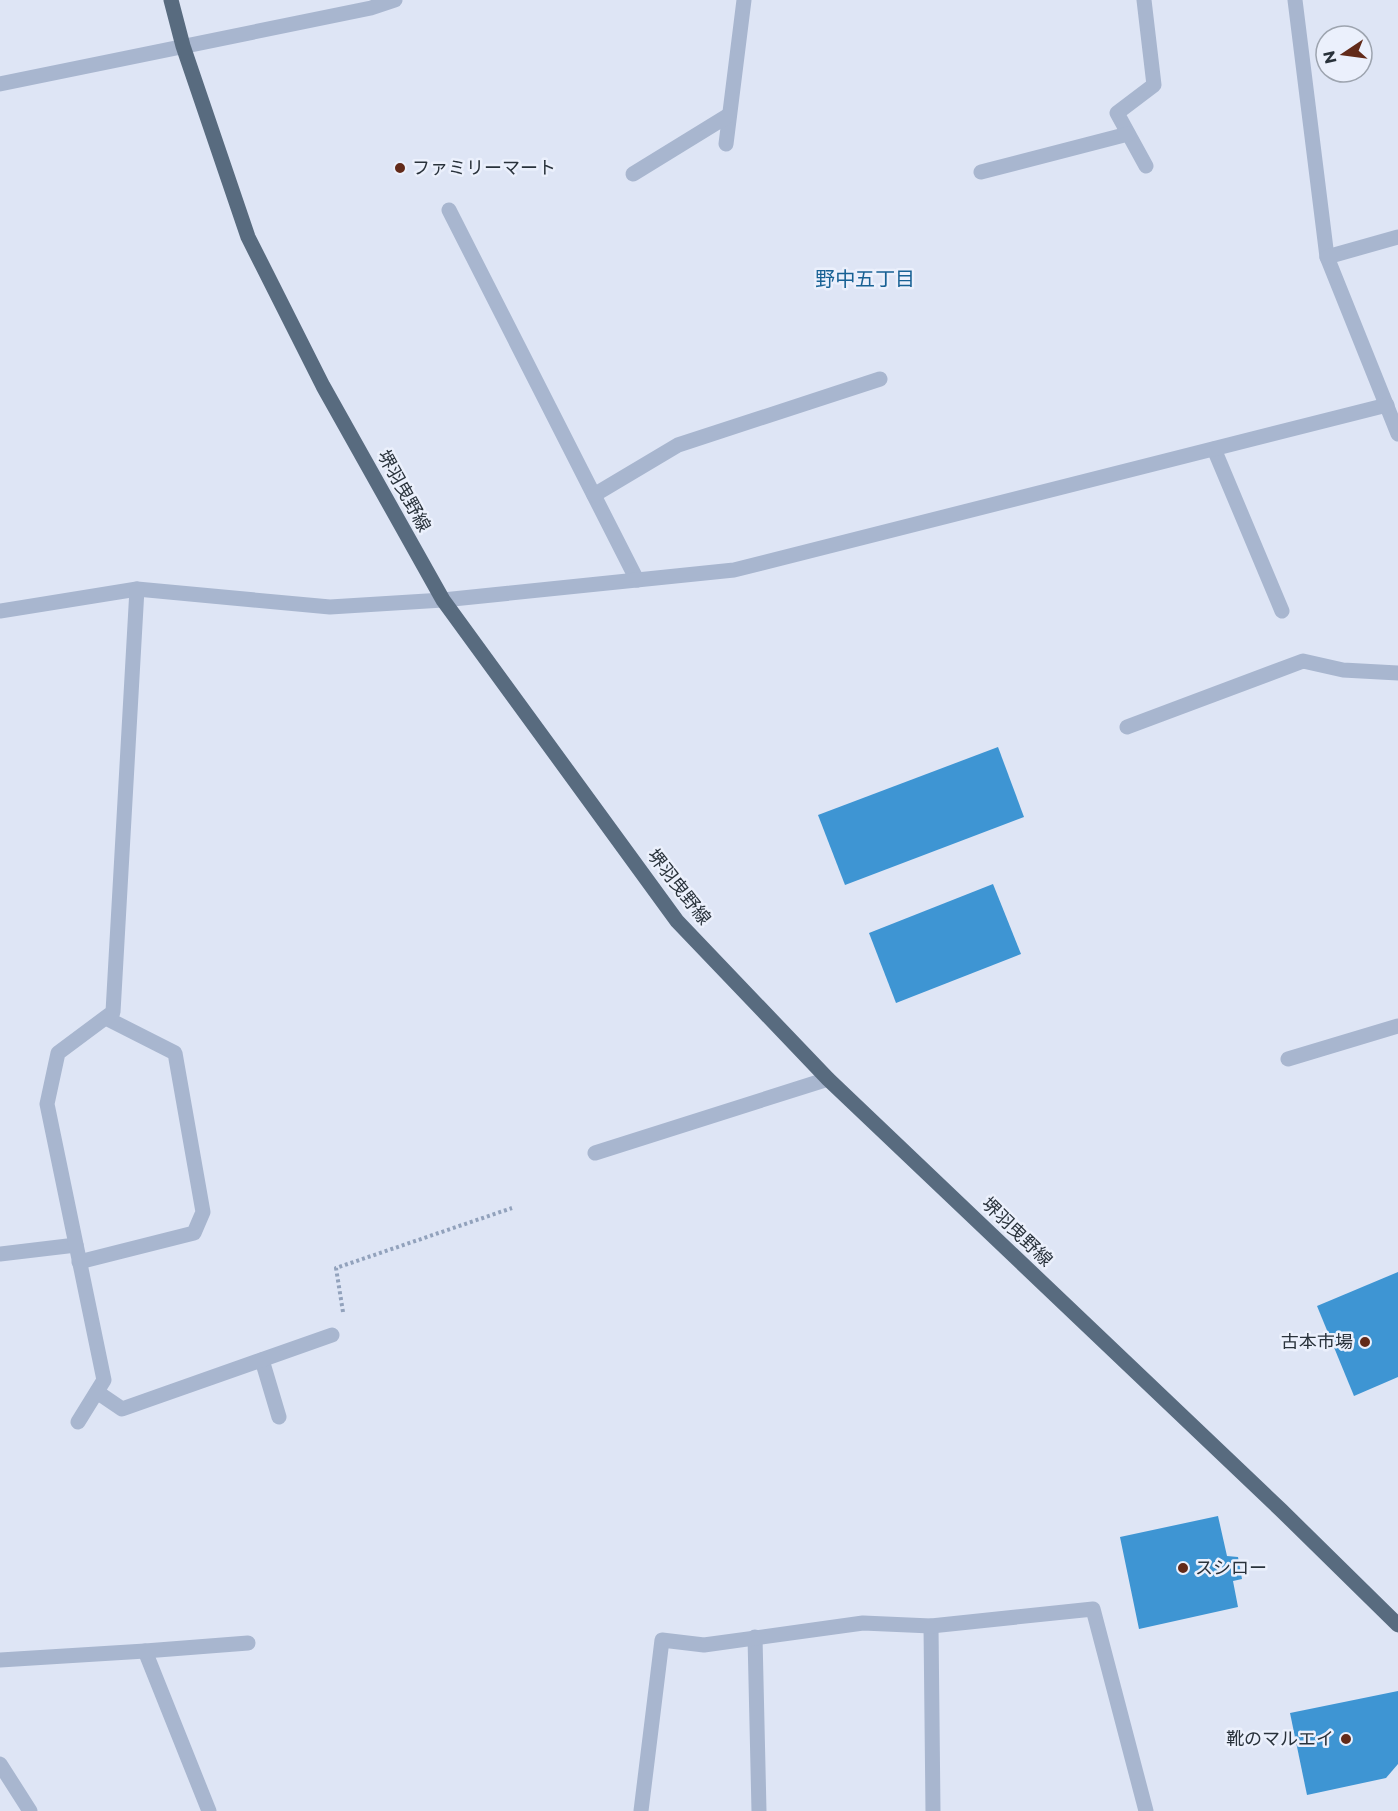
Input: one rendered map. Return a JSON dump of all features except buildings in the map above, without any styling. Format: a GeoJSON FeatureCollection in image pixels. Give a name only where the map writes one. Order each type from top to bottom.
{"type":"FeatureCollection","features":[{"type":"Feature","properties":{"kind":"main road","name":"堺羽曳野線"},"geometry":{"type":"LineString","coordinates":[[171,0],[183,46],[249,237],[323,386],[443,600],[677,921],[828,1078],[1398,1625]]}},
{"type":"Feature","properties":{"kind":"street"},"geometry":{"type":"LineString","coordinates":[[0,84],[371,8],[395,0]]}},
{"type":"Feature","properties":{"kind":"street"},"geometry":{"type":"LineString","coordinates":[[726,144],[744,0]]}},
{"type":"Feature","properties":{"kind":"street"},"geometry":{"type":"LineString","coordinates":[[1144,0],[1154,85],[1117,113],[1146,166]]}},
{"type":"Feature","properties":{"kind":"street"},"geometry":{"type":"LineString","coordinates":[[1295,0],[1327,257],[1398,434]]}},
{"type":"Feature","properties":{"kind":"street"},"geometry":{"type":"LineString","coordinates":[[633,174],[729,115]]}},
{"type":"Feature","properties":{"kind":"street"},"geometry":{"type":"LineString","coordinates":[[981,172],[1128,134]]}},
{"type":"Feature","properties":{"kind":"street"},"geometry":{"type":"LineString","coordinates":[[449,210],[637,580]]}},
{"type":"Feature","properties":{"kind":"street"},"geometry":{"type":"LineString","coordinates":[[1327,257],[1398,237]]}},
{"type":"Feature","properties":{"kind":"street"},"geometry":{"type":"LineString","coordinates":[[594,495],[678,445],[880,380]]}},
{"type":"Feature","properties":{"kind":"street"},"geometry":{"type":"LineString","coordinates":[[0,611],[137,589],[330,607],[443,600],[734,570],[1387,405]]}},
{"type":"Feature","properties":{"kind":"street"},"geometry":{"type":"LineString","coordinates":[[1214,449],[1282,611]]}},
{"type":"Feature","properties":{"kind":"street"},"geometry":{"type":"LineString","coordinates":[[78,1422],[104,1380],[47,1104],[58,1053],[113,1012],[137,589]]}},
{"type":"Feature","properties":{"kind":"street"},"geometry":{"type":"LineString","coordinates":[[1127,727],[1303,661],[1343,670],[1398,673]]}},
{"type":"Feature","properties":{"kind":"street"},"geometry":{"type":"LineString","coordinates":[[79,1262],[194,1233],[202,1212],[175,1053],[106,1018]]}},
{"type":"Feature","properties":{"kind":"street"},"geometry":{"type":"LineString","coordinates":[[1288,1059],[1398,1026]]}},
{"type":"Feature","properties":{"kind":"street"},"geometry":{"type":"LineString","coordinates":[[595,1153],[828,1078]]}},
{"type":"Feature","properties":{"kind":"street"},"geometry":{"type":"LineString","coordinates":[[0,1254],[76,1245]]}},
{"type":"Feature","properties":{"kind":"street"},"geometry":{"type":"LineString","coordinates":[[97,1392],[122,1409],[332,1335]]}},
{"type":"Feature","properties":{"kind":"street"},"geometry":{"type":"LineString","coordinates":[[262,1360],[279,1417]]}},
{"type":"Feature","properties":{"kind":"street"},"geometry":{"type":"LineString","coordinates":[[641,1811],[662,1640],[704,1646],[863,1623],[931,1626],[1093,1609],[1146,1811]]}},
{"type":"Feature","properties":{"kind":"street"},"geometry":{"type":"LineString","coordinates":[[931,1626],[933,1811]]}},
{"type":"Feature","properties":{"kind":"street"},"geometry":{"type":"LineString","coordinates":[[755,1637],[759,1811]]}},
{"type":"Feature","properties":{"kind":"street"},"geometry":{"type":"LineString","coordinates":[[0,1660],[248,1643]]}},
{"type":"Feature","properties":{"kind":"street"},"geometry":{"type":"LineString","coordinates":[[145,1651],[209,1811]]}},
{"type":"Feature","properties":{"kind":"street"},"geometry":{"type":"LineString","coordinates":[[0,1764],[30,1811]]}},
{"type":"Feature","properties":{"kind":"path"},"geometry":{"type":"LineString","coordinates":[[332,1335],[345,1322],[336,1268],[512,1208]]}},
{"type":"Feature","properties":{"kind":"place","name":"ファミリーマート"},"geometry":{"type":"Point","coordinates":[400,168]}},
{"type":"Feature","properties":{"kind":"place","name":"古本市場"},"geometry":{"type":"Point","coordinates":[1365,1342]}},
{"type":"Feature","properties":{"kind":"place","name":"スシロー"},"geometry":{"type":"Point","coordinates":[1183,1568]}},
{"type":"Feature","properties":{"kind":"place","name":"靴のマルエイ"},"geometry":{"type":"Point","coordinates":[1346,1739]}},
{"type":"Feature","properties":{"kind":"district","name":"野中五丁目"},"geometry":{"type":"Point","coordinates":[865,279]}}]}
